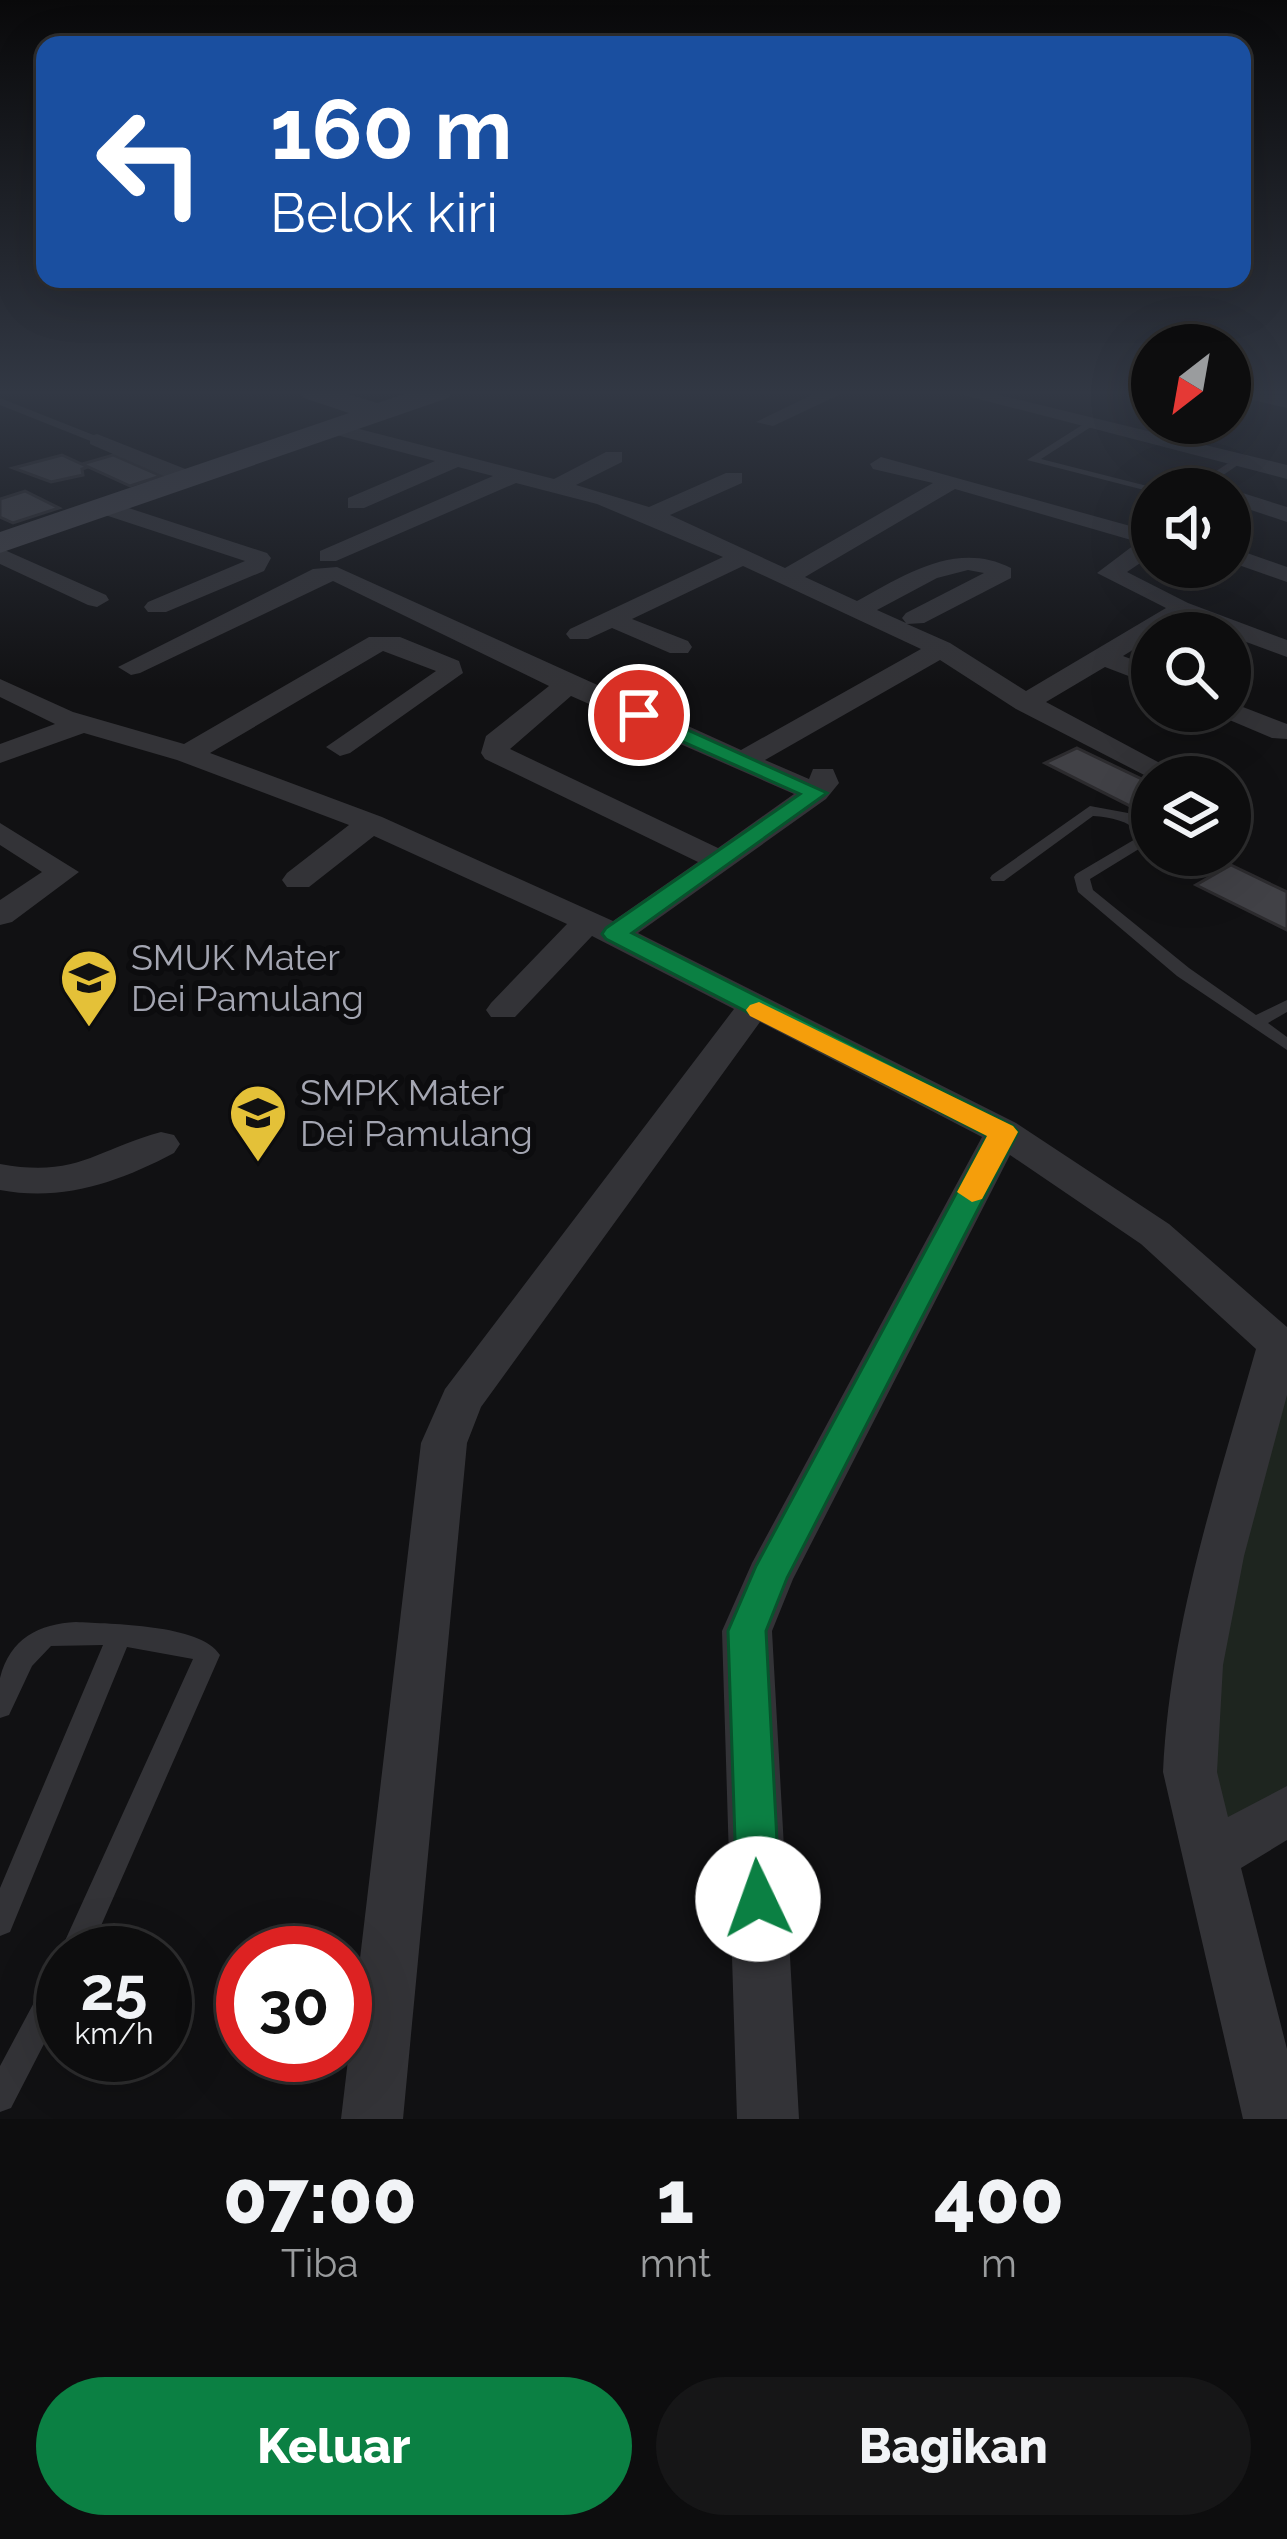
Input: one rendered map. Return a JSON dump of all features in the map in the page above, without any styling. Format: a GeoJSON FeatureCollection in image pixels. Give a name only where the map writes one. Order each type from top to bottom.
{"type":"FeatureCollection","features":[{"type":"Feature","properties":{"kind":"main road"},"geometry":{"type":"LineString","coordinates":[[0,543],[153,491]]}},
{"type":"Feature","properties":{"kind":"street"},"geometry":{"type":"LineString","coordinates":[[356,503],[384,491]]}},
{"type":"Feature","properties":{"kind":"street"},"geometry":{"type":"LineString","coordinates":[[328,556],[478,491]]}},
{"type":"Feature","properties":{"kind":"street"},"geometry":{"type":"LineString","coordinates":[[573,491],[650,515],[941,649],[1026,703],[1131,757]]}},
{"type":"Feature","properties":{"kind":"street"},"geometry":{"type":"LineString","coordinates":[[650,515],[705,491]]}},
{"type":"Feature","properties":{"kind":"street"},"geometry":{"type":"LineString","coordinates":[[783,579],[937,491]]}},
{"type":"Feature","properties":{"kind":"street"},"geometry":{"type":"LineString","coordinates":[[982,491],[1131,536]]}},
{"type":"Feature","properties":{"kind":"street"},"geometry":{"type":"LineString","coordinates":[[1251,503],[1287,515]]}},
{"type":"Feature","properties":{"kind":"street"},"geometry":{"type":"LineString","coordinates":[[104,507],[259,558],[255,566],[157,607]]}},
{"type":"Feature","properties":{"kind":"street"},"geometry":{"type":"LineString","coordinates":[[0,555],[97,600]]}},
{"type":"Feature","properties":{"kind":"street"},"geometry":{"type":"LineString","coordinates":[[1131,557],[1109,573],[1131,584]]}},
{"type":"Feature","properties":{"kind":"street"},"geometry":{"type":"LineString","coordinates":[[579,634],[741,558]]}},
{"type":"Feature","properties":{"kind":"street"},"geometry":{"type":"LineString","coordinates":[[1251,562],[1287,575]]}},
{"type":"Feature","properties":{"kind":"street"},"geometry":{"type":"LineString","coordinates":[[856,611],[959,563],[982,563],[1002,573],[914,618]]}},
{"type":"Feature","properties":{"kind":"street"},"geometry":{"type":"LineString","coordinates":[[130,667],[330,573],[568,685],[758,753],[816,793],[719,860],[601,928],[502,1010]]}},
{"type":"Feature","properties":{"kind":"street"},"geometry":{"type":"LineString","coordinates":[[1139,588],[1287,650]]}},
{"type":"Feature","properties":{"kind":"street"},"geometry":{"type":"LineString","coordinates":[[1026,703],[1179,608]]}},
{"type":"Feature","properties":{"kind":"street"},"geometry":{"type":"LineString","coordinates":[[611,619],[679,647]]}},
{"type":"Feature","properties":{"kind":"street"},"geometry":{"type":"LineString","coordinates":[[187,754],[378,643],[391,643],[450,667],[450,673],[340,747]]}},
{"type":"Feature","properties":{"kind":"street"},"geometry":{"type":"LineString","coordinates":[[758,753],[941,649]]}},
{"type":"Feature","properties":{"kind":"street"},"geometry":{"type":"LineString","coordinates":[[1104,657],[1131,668]]}},
{"type":"Feature","properties":{"kind":"street"},"geometry":{"type":"LineString","coordinates":[[568,685],[496,742],[495,753],[719,860]]}},
{"type":"Feature","properties":{"kind":"street"},"geometry":{"type":"LineString","coordinates":[[0,687],[82,724],[187,754],[371,823],[601,928],[1003,1132],[1156,1234],[1283,1348],[1195,1670],[1190,1772],[1274,2119]]}},
{"type":"Feature","properties":{"kind":"street"},"geometry":{"type":"LineString","coordinates":[[1251,719],[1282,732]]}},
{"type":"Feature","properties":{"kind":"street"},"geometry":{"type":"LineString","coordinates":[[0,754],[82,724]]}},
{"type":"Feature","properties":{"kind":"street"},"geometry":{"type":"LineString","coordinates":[[298,880],[371,823]]}},
{"type":"Feature","properties":{"kind":"street"},"geometry":{"type":"LineString","coordinates":[[0,832],[63,872],[0,915]]}},
{"type":"Feature","properties":{"kind":"street"},"geometry":{"type":"LineString","coordinates":[[372,2119],[444,1442],[461,1401],[753,1007]]}},
{"type":"Feature","properties":{"kind":"street"},"geometry":{"type":"LineString","coordinates":[[768,2119],[747,1631],[769,1576],[1003,1132]]}},
{"type":"Feature","properties":{"kind":"street"},"geometry":{"type":"LineString","coordinates":[[0,1177],[76,1181],[107,1173],[161,1144]]}},
{"type":"Feature","properties":{"kind":"street"},"geometry":{"type":"LineString","coordinates":[[1212,1856],[1287,1811]]}},
{"type":"Feature","properties":{"kind":"lane"},"geometry":{"type":"LineString","coordinates":[[998,878],[1090,811],[1107,812],[1146,827],[1150,833],[1142,841],[1082,877],[1086,892],[1184,972],[1287,1046]]}},
{"type":"Feature","properties":{"kind":"lane"},"geometry":{"type":"LineString","coordinates":[[1256,1023],[1287,1005]]}},
{"type":"Feature","properties":{"kind":"lane"},"geometry":{"type":"LineString","coordinates":[[0,1707],[29,1648],[46,1635],[119,1636],[198,1646],[207,1655],[86,1926]]}},
{"type":"Feature","properties":{"kind":"lane"},"geometry":{"type":"LineString","coordinates":[[0,1922],[119,1636]]}},
{"type":"Feature","properties":{"kind":"lane"},"geometry":{"type":"LineString","coordinates":[[0,2097],[36,2028]]}},
{"type":"Feature","properties":{"kind":"shaded area"},"geometry":{"type":"Polygon","coordinates":[[[1287,1352],[1287,1809],[1212,1856],[1190,1731],[1287,1352]]]}},
{"type":"Feature","properties":{"kind":"building"},"geometry":{"type":"Polygon","coordinates":[[[25,491],[59,508],[13,523],[0,517],[0,499],[25,491]]]}},
{"type":"Feature","properties":{"kind":"building"},"geometry":{"type":"Polygon","coordinates":[[[1077,748],[1131,774],[1131,806],[1045,763],[1077,748]]]}},
{"type":"Feature","properties":{"kind":"building"},"geometry":{"type":"Polygon","coordinates":[[[1251,875],[1287,892],[1287,930],[1196,885],[1212,876],[1251,875]]]}},
{"type":"Feature","properties":{"kind":"slow traffic"},"geometry":{"type":"LineString","coordinates":[[759,1010],[1003,1132],[972,1192]]}},
{"type":"Feature","properties":{"kind":"place","name":"SMUK Mater Dei Pamulang"},"geometry":{"type":"Point","coordinates":[89,1029]}},
{"type":"Feature","properties":{"kind":"place","name":"SMPK Mater Dei Pamulang"},"geometry":{"type":"Point","coordinates":[258,1164]}},
{"type":"Feature","properties":{"kind":"route"},"geometry":{"type":"LineString","coordinates":[[639,715],[816,793],[615,934],[1003,1132],[769,1576],[747,1631],[758,1899]]}}]}
